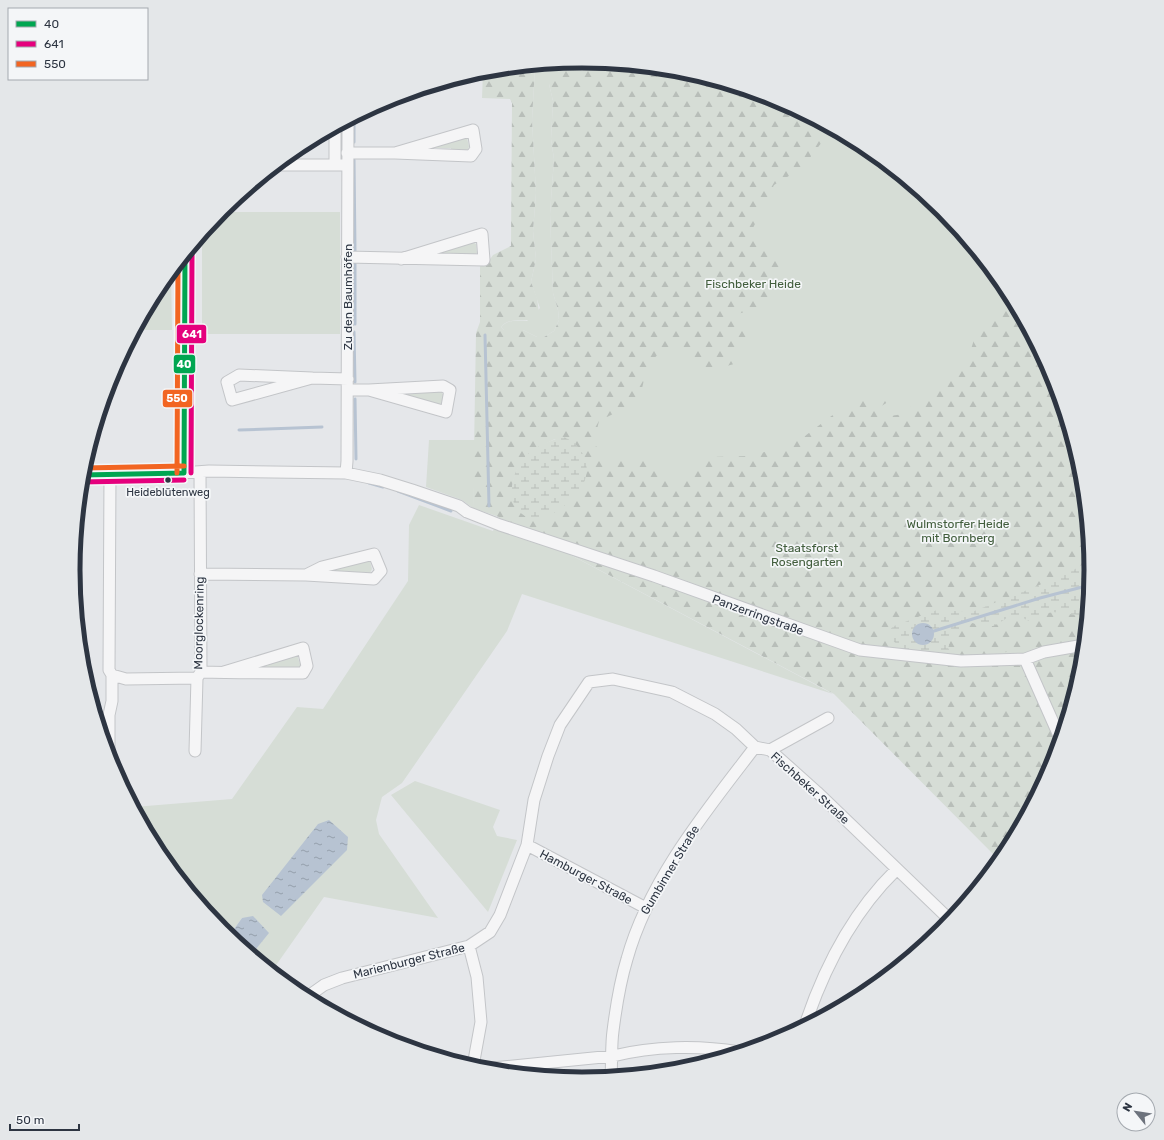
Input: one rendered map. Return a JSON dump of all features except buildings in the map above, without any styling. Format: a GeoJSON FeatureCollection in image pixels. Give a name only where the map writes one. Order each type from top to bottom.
{"type":"FeatureCollection","features":[{"type":"Feature","properties":{"kind":"street","name":"Zu den Baumhöfen"},"geometry":{"type":"LineString","coordinates":[[346,473],[348,461],[348,126]]}},
{"type":"Feature","properties":{"kind":"street"},"geometry":{"type":"LineString","coordinates":[[347,153],[395,152],[471,156],[476,149],[472,130],[395,152]]}},
{"type":"Feature","properties":{"kind":"street"},"geometry":{"type":"LineString","coordinates":[[335,133],[335,165]]}},
{"type":"Feature","properties":{"kind":"street"},"geometry":{"type":"LineString","coordinates":[[286,165],[347,164]]}},
{"type":"Feature","properties":{"kind":"street"},"geometry":{"type":"LineString","coordinates":[[347,257],[401,259],[484,260],[482,234],[401,259]]}},
{"type":"Feature","properties":{"kind":"street"},"geometry":{"type":"LineString","coordinates":[[184,473],[185,263]]}},
{"type":"Feature","properties":{"kind":"street"},"geometry":{"type":"LineString","coordinates":[[312,378],[232,400],[227,382],[239,375],[312,378],[369,390],[446,412],[450,390],[443,386],[369,390]]}},
{"type":"Feature","properties":{"kind":"street"},"geometry":{"type":"LineString","coordinates":[[89,475],[184,473],[209,470],[346,473]]}},
{"type":"Feature","properties":{"kind":"street","name":"Moorglockenring"},"geometry":{"type":"LineString","coordinates":[[112,675],[126,679],[199,675],[200,472]]}},
{"type":"Feature","properties":{"kind":"street","name":"Panzerringstraße"},"geometry":{"type":"LineString","coordinates":[[346,473],[406,488],[459,506],[471,514],[500,525],[654,576],[860,650],[961,661],[1025,659],[1044,652],[1078,646]]}},
{"type":"Feature","properties":{"kind":"street"},"geometry":{"type":"LineString","coordinates":[[110,474],[109,670],[112,675],[112,701],[109,715],[110,738]]}},
{"type":"Feature","properties":{"kind":"street"},"geometry":{"type":"LineString","coordinates":[[200,574],[306,575],[374,579],[381,571],[374,554],[322,567],[306,575]]}},
{"type":"Feature","properties":{"kind":"street"},"geometry":{"type":"LineString","coordinates":[[196,751],[199,675],[224,672],[303,673],[307,666],[303,648],[224,672]]}},
{"type":"Feature","properties":{"kind":"street"},"geometry":{"type":"LineString","coordinates":[[1025,659],[1057,731]]}},
{"type":"Feature","properties":{"kind":"street"},"geometry":{"type":"LineString","coordinates":[[527,845],[534,800],[548,756],[560,725],[588,682],[613,679],[672,692],[715,714],[736,728],[755,747]]}},
{"type":"Feature","properties":{"kind":"street"},"geometry":{"type":"LineString","coordinates":[[770,750],[828,718]]}},
{"type":"Feature","properties":{"kind":"street","name":"Fischbeker Straße"},"geometry":{"type":"LineString","coordinates":[[755,747],[770,750],[817,792],[896,870],[945,916]]}},
{"type":"Feature","properties":{"kind":"street","name":"Gumbinner Straße"},"geometry":{"type":"LineString","coordinates":[[611,1071],[613,1032],[619,994],[627,959],[646,908],[675,858],[708,810],[755,747]]}},
{"type":"Feature","properties":{"kind":"street","name":"Hamburger Straße"},"geometry":{"type":"LineString","coordinates":[[527,845],[646,908]]}},
{"type":"Feature","properties":{"kind":"street","name":"Marienburger Straße"},"geometry":{"type":"LineString","coordinates":[[313,993],[324,985],[342,978],[469,946],[490,932],[500,915],[527,845]]}},
{"type":"Feature","properties":{"kind":"street"},"geometry":{"type":"LineString","coordinates":[[808,1018],[824,976],[839,946],[862,909],[896,870]]}},
{"type":"Feature","properties":{"kind":"street"},"geometry":{"type":"LineString","coordinates":[[469,946],[477,976],[481,1022],[474,1060]]}},
{"type":"Feature","properties":{"kind":"street"},"geometry":{"type":"LineString","coordinates":[[508,1066],[613,1056],[631,1052],[683,1048],[717,1048],[728,1050]]}},
{"type":"Feature","properties":{"kind":"green space"},"geometry":{"type":"Polygon","coordinates":[[[582,68],[648,72],[712,85],[774,106],[804,120],[833,135],[888,172],[937,215],[980,264],[1017,319],[1046,378],[1057,409],[1067,440],[1080,504],[1084,570],[1083,603],[1078,646],[1044,652],[961,661],[503,519],[833,694],[522,594],[507,631],[402,783],[382,797],[376,820],[379,834],[438,918],[324,897],[275,967],[255,950],[268,933],[242,918],[233,930],[227,925],[184,876],[147,821],[140,807],[232,799],[297,707],[323,709],[408,581],[409,525],[419,505],[493,531],[499,517],[580,407],[582,68]]]}},
{"type":"Feature","properties":{"kind":"green space"},"geometry":{"type":"Polygon","coordinates":[[[549,69],[549,84],[553,101],[551,139],[554,159],[550,214],[553,293],[559,320],[554,331],[544,337],[537,337],[523,330],[504,330],[501,327],[503,324],[509,322],[527,321],[540,308],[531,282],[536,259],[533,231],[536,193],[532,120],[535,70],[549,69]]]}},
{"type":"Feature","properties":{"kind":"green space","name":"Staatsforst Rosengarten"},"geometry":{"type":"Polygon","coordinates":[[[549,69],[615,69],[648,72],[712,85],[743,95],[774,106],[829,133],[802,168],[774,185],[753,228],[758,245],[784,264],[775,292],[753,310],[737,314],[735,320],[750,335],[740,346],[734,364],[705,372],[691,365],[684,349],[665,349],[648,363],[639,401],[599,421],[594,442],[605,463],[638,457],[657,464],[668,478],[682,480],[709,457],[753,456],[801,439],[834,414],[868,398],[884,398],[888,402],[878,408],[878,414],[882,417],[904,414],[916,401],[966,365],[979,324],[1000,308],[1008,305],[1017,319],[1046,378],[1067,440],[1080,504],[1084,564],[1067,574],[972,612],[937,610],[894,626],[905,661],[961,665],[1043,656],[1077,650],[1067,700],[1046,762],[1017,821],[994,855],[834,694],[499,517],[473,508],[476,333],[480,322],[480,266],[486,265],[493,255],[511,246],[512,103],[510,99],[482,98],[483,78],[535,70],[532,120],[536,193],[533,231],[536,259],[531,282],[537,298],[539,313],[535,319],[512,321],[501,327],[504,330],[523,330],[537,337],[544,337],[554,331],[559,320],[553,293],[550,214],[554,159],[551,139],[553,101],[549,84],[549,69]],[[555,439],[538,448],[526,457],[517,470],[512,488],[544,519],[552,515],[574,498],[583,454],[572,441],[555,439]]]}},
{"type":"Feature","properties":{"kind":"green space"},"geometry":{"type":"Polygon","coordinates":[[[463,137],[467,138],[469,147],[467,151],[451,151],[451,148],[427,148],[427,151],[420,151],[420,147],[463,137]]]}},
{"type":"Feature","properties":{"kind":"green space"},"geometry":{"type":"Polygon","coordinates":[[[230,212],[340,212],[340,334],[202,334],[202,243],[230,212]]]}},
{"type":"Feature","properties":{"kind":"green space"},"geometry":{"type":"Polygon","coordinates":[[[472,242],[476,244],[477,253],[473,257],[459,257],[458,253],[435,254],[435,257],[428,257],[427,253],[472,242]]]}},
{"type":"Feature","properties":{"kind":"green space"},"geometry":{"type":"Polygon","coordinates":[[[171,282],[172,330],[141,330],[171,282]]]}},
{"type":"Feature","properties":{"kind":"green space"},"geometry":{"type":"Polygon","coordinates":[[[425,390],[441,391],[444,396],[440,405],[394,395],[424,393],[425,390]]]}},
{"type":"Feature","properties":{"kind":"green space"},"geometry":{"type":"Polygon","coordinates":[[[563,437],[570,440],[580,449],[586,465],[587,473],[585,480],[577,494],[571,500],[550,515],[536,519],[525,516],[519,511],[512,497],[515,473],[523,459],[536,448],[547,442],[563,437]]]}},
{"type":"Feature","properties":{"kind":"green space"},"geometry":{"type":"Polygon","coordinates":[[[429,440],[476,440],[473,508],[462,500],[426,487],[429,440]]]}},
{"type":"Feature","properties":{"kind":"green space"},"geometry":{"type":"Polygon","coordinates":[[[367,560],[370,561],[372,569],[369,575],[353,575],[352,572],[322,570],[367,560]]]}},
{"type":"Feature","properties":{"kind":"green space"},"geometry":{"type":"Polygon","coordinates":[[[1084,564],[1082,615],[1053,612],[1040,614],[1030,621],[1016,615],[1008,617],[991,627],[985,627],[972,623],[951,637],[948,648],[953,655],[901,650],[892,639],[889,630],[894,626],[937,610],[972,612],[1067,574],[1084,564]]]}},
{"type":"Feature","properties":{"kind":"green space"},"geometry":{"type":"Polygon","coordinates":[[[1053,612],[1082,615],[1079,641],[1028,650],[962,656],[953,655],[948,648],[951,637],[972,623],[987,627],[998,624],[1010,616],[1020,617],[1027,621],[1032,620],[1040,614],[1053,612]]]}},
{"type":"Feature","properties":{"kind":"green space"},"geometry":{"type":"Polygon","coordinates":[[[297,655],[301,667],[299,670],[251,666],[297,655]]]}},
{"type":"Feature","properties":{"kind":"green space"},"geometry":{"type":"Polygon","coordinates":[[[415,781],[500,810],[493,827],[497,836],[517,840],[488,912],[391,795],[415,781]]]}},
{"type":"Feature","properties":{"kind":"water"},"geometry":{"type":"Polygon","coordinates":[[[919,623],[927,623],[934,630],[934,638],[927,645],[919,645],[912,638],[912,630],[919,623]]]}},
{"type":"Feature","properties":{"kind":"water"},"geometry":{"type":"Polygon","coordinates":[[[329,820],[348,837],[347,850],[281,916],[263,902],[262,895],[318,824],[329,820]]]}},
{"type":"Feature","properties":{"kind":"water"},"geometry":{"type":"Polygon","coordinates":[[[253,916],[269,933],[255,950],[233,930],[242,918],[253,916]]]}},
{"type":"Feature","properties":{"kind":"waterway"},"geometry":{"type":"LineString","coordinates":[[354,123],[354,142]]}},
{"type":"Feature","properties":{"kind":"waterway"},"geometry":{"type":"LineString","coordinates":[[354,160],[355,251]]}},
{"type":"Feature","properties":{"kind":"waterway"},"geometry":{"type":"LineString","coordinates":[[355,264],[355,324]]}},
{"type":"Feature","properties":{"kind":"waterway"},"geometry":{"type":"LineString","coordinates":[[354,332],[355,382]]}},
{"type":"Feature","properties":{"kind":"waterway"},"geometry":{"type":"LineString","coordinates":[[485,335],[489,506]]}},
{"type":"Feature","properties":{"kind":"waterway"},"geometry":{"type":"LineString","coordinates":[[355,399],[356,459]]}},
{"type":"Feature","properties":{"kind":"waterway"},"geometry":{"type":"LineString","coordinates":[[239,430],[322,427]]}},
{"type":"Feature","properties":{"kind":"waterway"},"geometry":{"type":"LineString","coordinates":[[369,483],[383,487]]}},
{"type":"Feature","properties":{"kind":"waterway"},"geometry":{"type":"LineString","coordinates":[[398,491],[451,511]]}},
{"type":"Feature","properties":{"kind":"waterway"},"geometry":{"type":"LineString","coordinates":[[934,631],[1040,598],[1083,587]]}},
{"type":"Feature","properties":{"kind":"transit line","name":"641"},"geometry":{"type":"LineString","coordinates":[[191,473],[192,255]]}},
{"type":"Feature","properties":{"kind":"transit line","name":"40"},"geometry":{"type":"LineString","coordinates":[[184,473],[185,263]]}},
{"type":"Feature","properties":{"kind":"transit line","name":"550"},"geometry":{"type":"LineString","coordinates":[[177,473],[178,273]]}},
{"type":"Feature","properties":{"kind":"transit line","name":"550"},"geometry":{"type":"LineString","coordinates":[[91,468],[184,466]]}},
{"type":"Feature","properties":{"kind":"transit line","name":"40"},"geometry":{"type":"LineString","coordinates":[[89,475],[184,473]]}},
{"type":"Feature","properties":{"kind":"transit line","name":"641"},"geometry":{"type":"LineString","coordinates":[[88,482],[184,480]]}},
{"type":"Feature","properties":{"kind":"place","name":"Heideblütenweg"},"geometry":{"type":"Point","coordinates":[168,480]}},
{"type":"Feature","properties":{"kind":"park label","name":"Fischbeker Heide"},"geometry":{"type":"Point","coordinates":[753,284]}},
{"type":"Feature","properties":{"kind":"park label","name":"Wulmstorfer Heide mit Bornberg"},"geometry":{"type":"Point","coordinates":[958,531]}}]}
